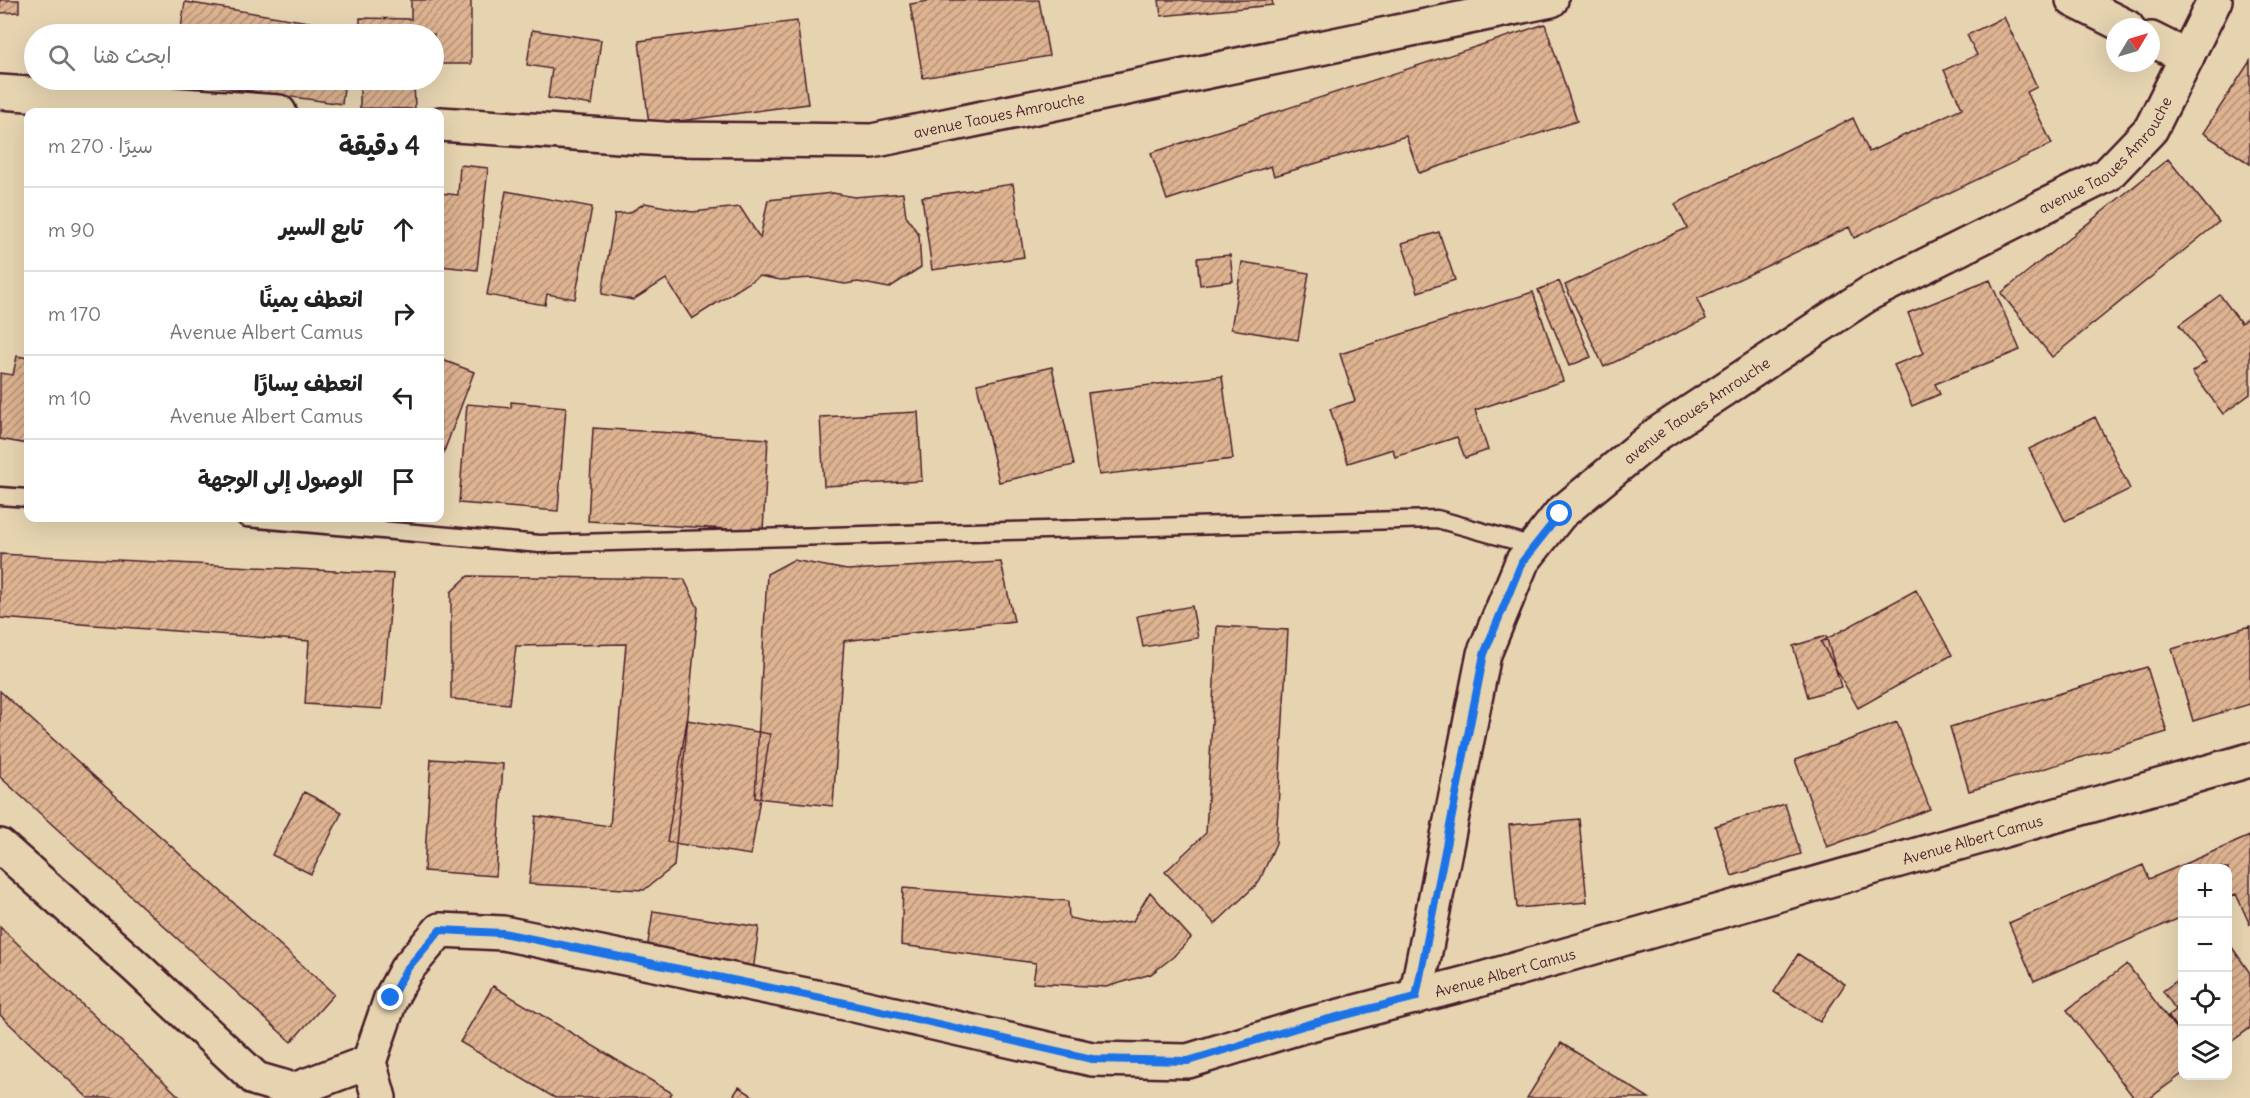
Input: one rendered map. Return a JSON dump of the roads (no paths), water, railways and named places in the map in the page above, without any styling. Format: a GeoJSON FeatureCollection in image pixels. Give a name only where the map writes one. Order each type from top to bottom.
{"type":"FeatureCollection","features":[{"type":"Feature","properties":{"kind":"street","name":"avenue Taoues Amrouche"},"geometry":{"type":"LineString","coordinates":[[444,124],[664,140],[872,141],[1551,0]]}},
{"type":"Feature","properties":{"kind":"street"},"geometry":{"type":"LineString","coordinates":[[2073,0],[2109,18]]}},
{"type":"Feature","properties":{"kind":"street","name":"avenue Taoues Amrouche"},"geometry":{"type":"LineString","coordinates":[[1416,997],[1484,654],[1522,562],[1534,546],[1560,514],[1657,434],[1870,293],[2107,175],[2151,129],[2215,0]]}},
{"type":"Feature","properties":{"kind":"street"},"geometry":{"type":"LineString","coordinates":[[2160,44],[2187,57]]}},
{"type":"Feature","properties":{"kind":"street"},"geometry":{"type":"LineString","coordinates":[[0,92],[223,108]]}},
{"type":"Feature","properties":{"kind":"street","name":"Avenue Albert Camus"},"geometry":{"type":"LineString","coordinates":[[369,1062],[391,998],[406,970],[440,930],[503,933],[850,1004],[1092,1059],[1188,1061],[1306,1025],[1416,997],[2250,760]]}},
{"type":"Feature","properties":{"kind":"street"},"geometry":{"type":"LineString","coordinates":[[0,846],[136,967],[256,1079],[294,1090],[369,1062],[379,1098]]}},
{"type":"Feature","properties":{"kind":"lane"},"geometry":{"type":"LineString","coordinates":[[0,496],[24,498]]}},
{"type":"Feature","properties":{"kind":"lane"},"geometry":{"type":"LineString","coordinates":[[293,522],[540,543],[1437,519],[1534,546]]}}]}
